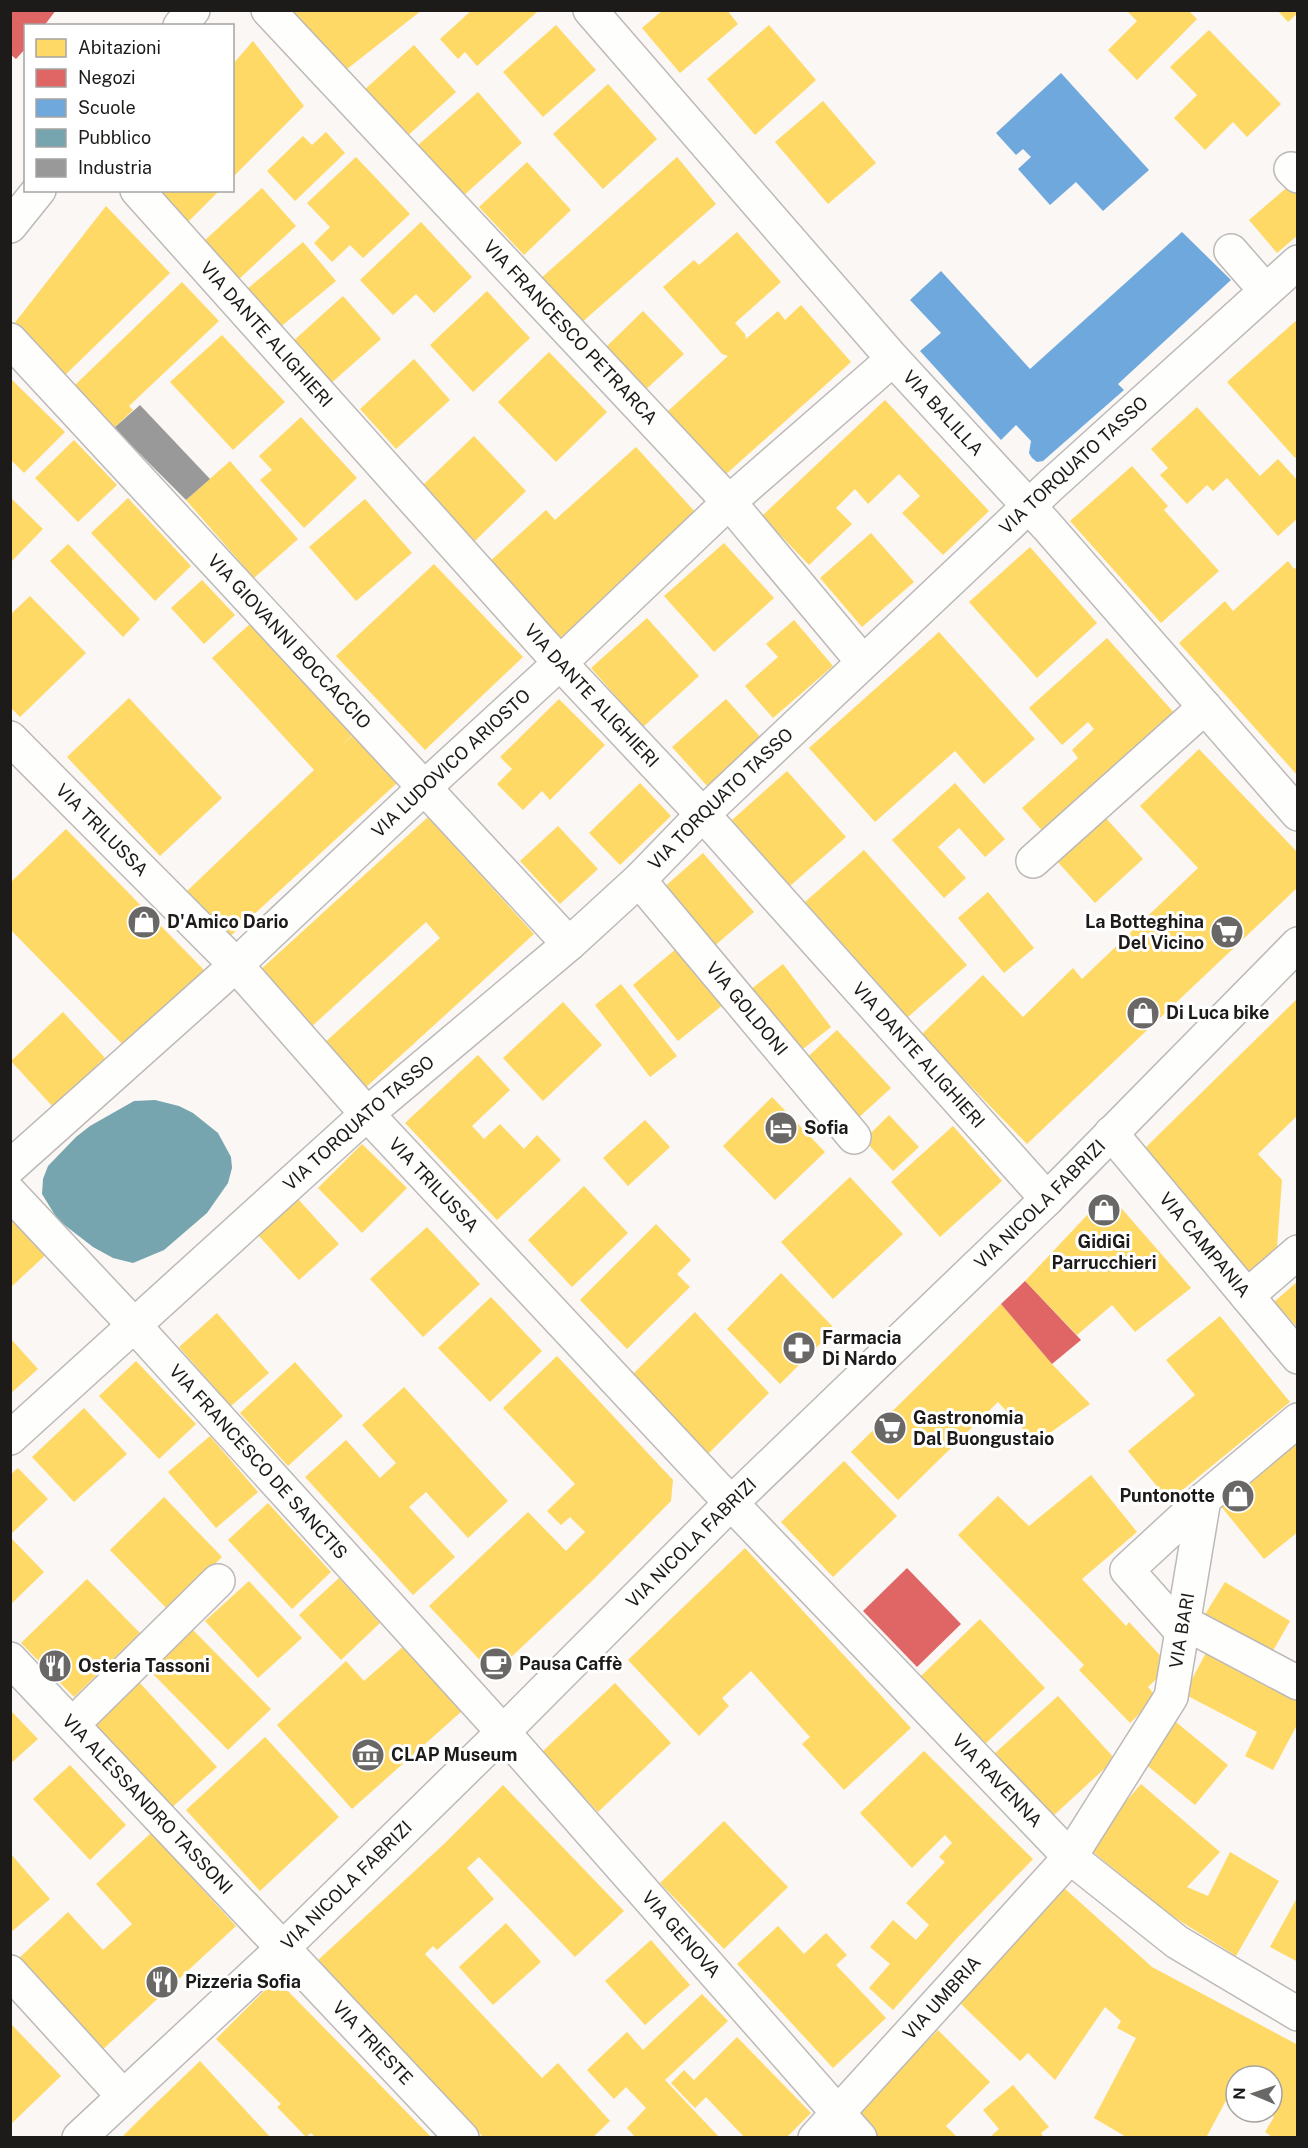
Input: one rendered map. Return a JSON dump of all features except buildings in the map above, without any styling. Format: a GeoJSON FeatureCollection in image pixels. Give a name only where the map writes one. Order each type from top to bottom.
{"type":"FeatureCollection","features":[{"type":"Feature","properties":{"kind":"street"},"geometry":{"type":"LineString","coordinates":[[182,24],[193,10]]}},
{"type":"Feature","properties":{"kind":"street","name":"VIA FRANCESCO PETRARCA"},"geometry":{"type":"LineString","coordinates":[[268,10],[729,502],[863,662]]}},
{"type":"Feature","properties":{"kind":"street","name":"VIA BALILLA"},"geometry":{"type":"LineString","coordinates":[[590,10],[893,359],[1029,506],[1298,814]]}},
{"type":"Feature","properties":{"kind":"street"},"geometry":{"type":"LineString","coordinates":[[10,226],[37,192]]}},
{"type":"Feature","properties":{"kind":"street","name":"VIA DANTE ALIGHIERI"},"geometry":{"type":"LineString","coordinates":[[139,192],[560,663],[703,814],[1047,1199]]}},
{"type":"Feature","properties":{"kind":"street"},"geometry":{"type":"LineString","coordinates":[[1231,251],[1265,290]]}},
{"type":"Feature","properties":{"kind":"street","name":"VIA TORQUATO TASSO"},"geometry":{"type":"LineString","coordinates":[[10,1438],[367,1114],[569,944],[639,880],[703,814],[1029,506],[1298,262]]}},
{"type":"Feature","properties":{"kind":"street","name":"VIA GIOVANNI BOCCACCIO"},"geometry":{"type":"LineString","coordinates":[[10,340],[569,944]]}},
{"type":"Feature","properties":{"kind":"street","name":"VIA LUDOVICO ARIOSTO"},"geometry":{"type":"LineString","coordinates":[[10,1167],[236,966],[729,502],[893,359]]}},
{"type":"Feature","properties":{"kind":"street"},"geometry":{"type":"LineString","coordinates":[[1033,861],[1205,707]]}},
{"type":"Feature","properties":{"kind":"street","name":"VIA TRILUSSA"},"geometry":{"type":"LineString","coordinates":[[10,738],[236,966],[367,1114],[731,1503]]}},
{"type":"Feature","properties":{"kind":"street","name":"VIA GOLDONI"},"geometry":{"type":"LineString","coordinates":[[639,880],[854,1137]]}},
{"type":"Feature","properties":{"kind":"street","name":"VIA NICOLA FABRIZI"},"geometry":{"type":"LineString","coordinates":[[80,2138],[284,1947],[731,1503],[1047,1199],[1298,944]]}},
{"type":"Feature","properties":{"kind":"street","name":"VIA CAMPANIA"},"geometry":{"type":"LineString","coordinates":[[1111,1133],[1298,1357]]}},
{"type":"Feature","properties":{"kind":"street","name":"VIA FRANCESCO DE SANCTIS"},"geometry":{"type":"LineString","coordinates":[[10,1192],[134,1325],[503,1732]]}},
{"type":"Feature","properties":{"kind":"street"},"geometry":{"type":"LineString","coordinates":[[1247,1296],[1298,1252]]}},
{"type":"Feature","properties":{"kind":"street"},"geometry":{"type":"LineString","coordinates":[[1298,1420],[1204,1499],[1127,1570],[1183,1627],[1298,1683]]}},
{"type":"Feature","properties":{"kind":"street","name":"VIA BARI"},"geometry":{"type":"LineString","coordinates":[[1070,1857],[1171,1697],[1204,1499]]}},
{"type":"Feature","properties":{"kind":"street","name":"VIA RAVENNA"},"geometry":{"type":"LineString","coordinates":[[731,1503],[1070,1857],[1177,1942],[1298,2013]]}},
{"type":"Feature","properties":{"kind":"street"},"geometry":{"type":"LineString","coordinates":[[73,1724],[218,1581]]}},
{"type":"Feature","properties":{"kind":"street","name":"VIA ALESSANDRO TASSONI"},"geometry":{"type":"LineString","coordinates":[[10,1659],[284,1947]]}},
{"type":"Feature","properties":{"kind":"street","name":"VIA GENOVA"},"geometry":{"type":"LineString","coordinates":[[503,1732],[860,2138]]}},
{"type":"Feature","properties":{"kind":"street","name":"VIA UMBRIA"},"geometry":{"type":"LineString","coordinates":[[815,2138],[1070,1857]]}},
{"type":"Feature","properties":{"kind":"street","name":"VIA TRIESTE"},"geometry":{"type":"LineString","coordinates":[[284,1947],[462,2138]]}},
{"type":"Feature","properties":{"kind":"street"},"geometry":{"type":"LineString","coordinates":[[10,1972],[123,2096]]}},
{"type":"Feature","properties":{"kind":"place","name":"D'Amico Dario"},"geometry":{"type":"Point","coordinates":[144,922]}},
{"type":"Feature","properties":{"kind":"place","name":"La Botteghina Del Vicino"},"geometry":{"type":"Point","coordinates":[1227,932]}},
{"type":"Feature","properties":{"kind":"place","name":"Di Luca bike"},"geometry":{"type":"Point","coordinates":[1143,1013]}},
{"type":"Feature","properties":{"kind":"place","name":"Sofia"},"geometry":{"type":"Point","coordinates":[781,1128]}},
{"type":"Feature","properties":{"kind":"place","name":"GidiGi Parrucchieri"},"geometry":{"type":"Point","coordinates":[1104,1210]}},
{"type":"Feature","properties":{"kind":"place","name":"Farmacia Di Nardo"},"geometry":{"type":"Point","coordinates":[799,1348]}},
{"type":"Feature","properties":{"kind":"place","name":"Gastronomia Dal Buongustaio"},"geometry":{"type":"Point","coordinates":[890,1428]}},
{"type":"Feature","properties":{"kind":"place","name":"Puntonotte"},"geometry":{"type":"Point","coordinates":[1238,1496]}},
{"type":"Feature","properties":{"kind":"place","name":"Pausa Caffè"},"geometry":{"type":"Point","coordinates":[496,1664]}},
{"type":"Feature","properties":{"kind":"place","name":"Osteria Tassoni"},"geometry":{"type":"Point","coordinates":[55,1666]}},
{"type":"Feature","properties":{"kind":"place","name":"CLAP Museum"},"geometry":{"type":"Point","coordinates":[368,1755]}},
{"type":"Feature","properties":{"kind":"place","name":"Pizzeria Sofia"},"geometry":{"type":"Point","coordinates":[162,1982]}}]}
